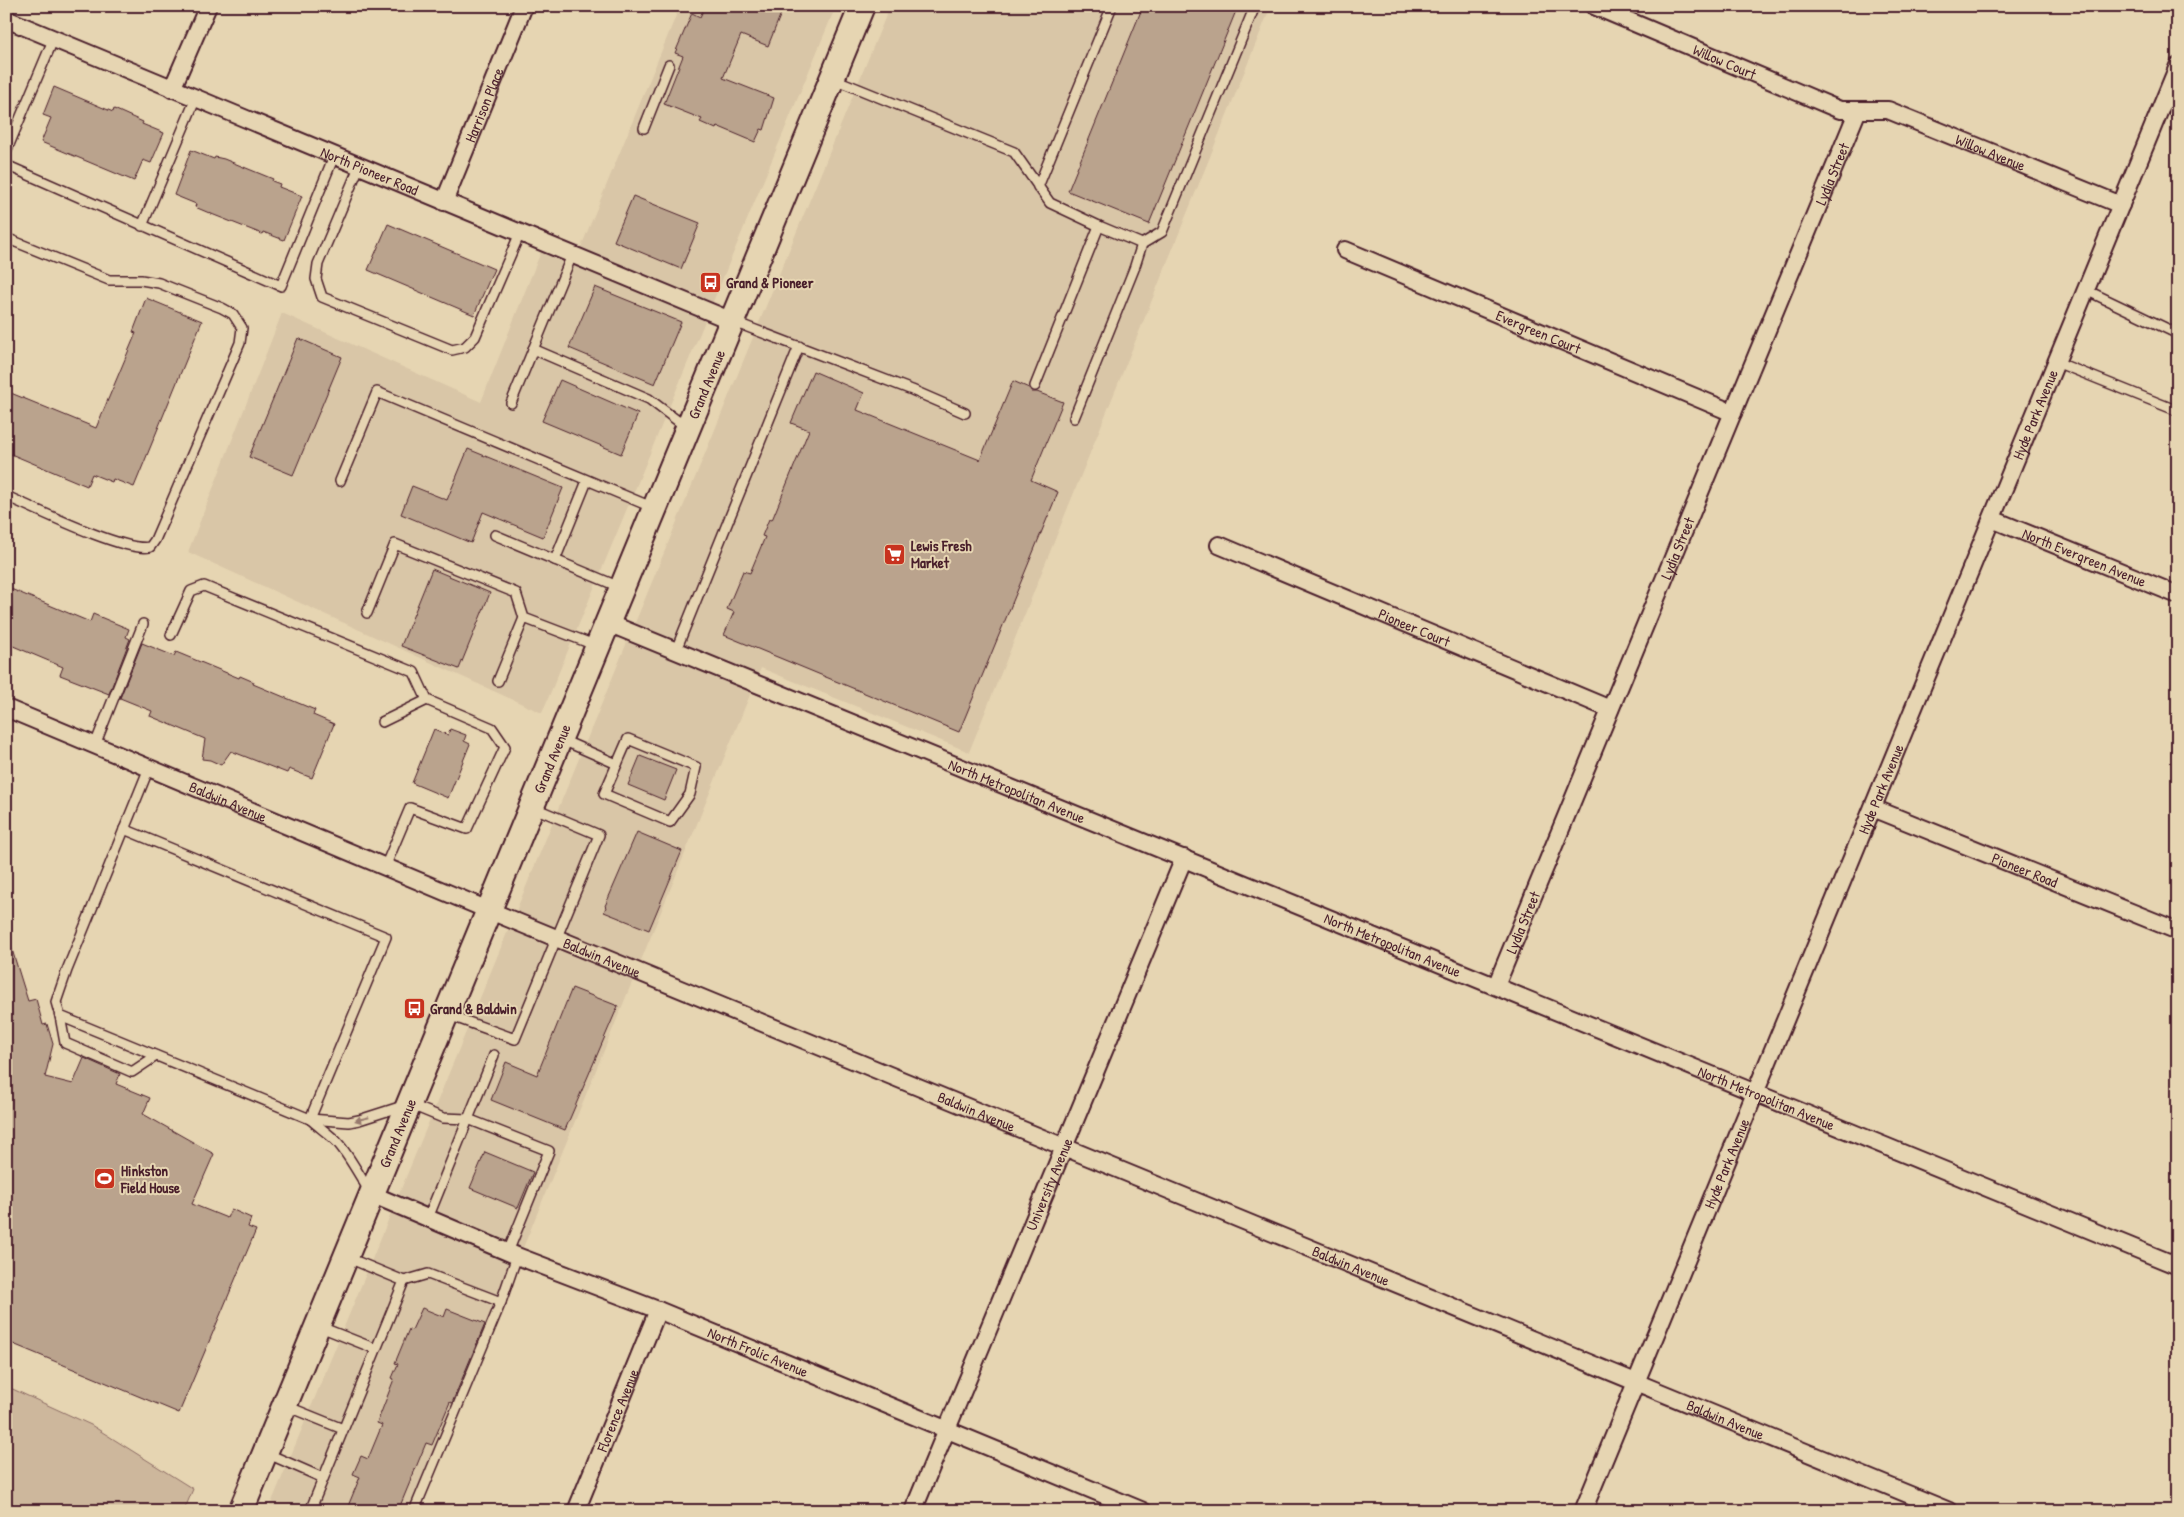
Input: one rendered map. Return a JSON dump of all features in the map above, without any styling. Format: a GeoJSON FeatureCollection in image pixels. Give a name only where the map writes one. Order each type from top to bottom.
{"type":"FeatureCollection","features":[{"type":"Feature","properties":{"kind":"main road","name":"Grand Avenue"},"geometry":{"type":"LineString","coordinates":[[241,1511],[862,6]]}},
{"type":"Feature","properties":{"kind":"street"},"geometry":{"type":"LineString","coordinates":[[172,88],[208,6]]}},
{"type":"Feature","properties":{"kind":"street","name":"Harrison Place"},"geometry":{"type":"LineString","coordinates":[[444,202],[524,6]]}},
{"type":"Feature","properties":{"kind":"street","name":"Willow Court"},"geometry":{"type":"LineString","coordinates":[[1594,6],[1840,110],[1858,110]]}},
{"type":"Feature","properties":{"kind":"street","name":"North Pioneer Road"},"geometry":{"type":"LineString","coordinates":[[6,19],[732,321]]}},
{"type":"Feature","properties":{"kind":"street","name":"Hyde Park Avenue"},"geometry":{"type":"LineString","coordinates":[[1583,1511],[2178,66]]}},
{"type":"Feature","properties":{"kind":"street","name":"Willow Avenue"},"geometry":{"type":"LineString","coordinates":[[1858,110],[1888,110],[2121,205]]}},
{"type":"Feature","properties":{"kind":"street","name":"Lydia Street"},"geometry":{"type":"LineString","coordinates":[[1496,986],[1858,110]]}},
{"type":"Feature","properties":{"kind":"street","name":"Evergreen Court"},"geometry":{"type":"LineString","coordinates":[[1345,250],[1733,413]]}},
{"type":"Feature","properties":{"kind":"street","name":"North Evergreen Avenue"},"geometry":{"type":"LineString","coordinates":[[1992,519],[2178,594]]}},
{"type":"Feature","properties":{"kind":"street","name":"Pioneer Court"},"geometry":{"type":"LineString","coordinates":[[1219,545],[1610,709]]}},
{"type":"Feature","properties":{"kind":"street","name":"North Metropolitan Avenue"},"geometry":{"type":"LineString","coordinates":[[608,623],[2178,1266]]}},
{"type":"Feature","properties":{"kind":"street","name":"Baldwin Avenue"},"geometry":{"type":"LineString","coordinates":[[6,708],[488,910],[1949,1511]]}},
{"type":"Feature","properties":{"kind":"street","name":"Pioneer Road"},"geometry":{"type":"LineString","coordinates":[[1873,808],[2178,931]]}},
{"type":"Feature","properties":{"kind":"street","name":"University Avenue"},"geometry":{"type":"LineString","coordinates":[[912,1511],[1184,858]]}},
{"type":"Feature","properties":{"kind":"street","name":"North Frolic Avenue"},"geometry":{"type":"LineString","coordinates":[[371,1194],[513,1254],[658,1310],[1143,1511]]}},
{"type":"Feature","properties":{"kind":"street","name":"Florence Avenue"},"geometry":{"type":"LineString","coordinates":[[576,1511],[658,1310]]}},
{"type":"Feature","properties":{"kind":"lane"},"geometry":{"type":"LineString","coordinates":[[1038,187],[1112,6]]}},
{"type":"Feature","properties":{"kind":"lane"},"geometry":{"type":"LineString","coordinates":[[1074,418],[1131,278],[1142,244],[1162,232],[1255,6]]}},
{"type":"Feature","properties":{"kind":"lane"},"geometry":{"type":"LineString","coordinates":[[6,152],[53,40]]}},
{"type":"Feature","properties":{"kind":"lane"},"geometry":{"type":"LineString","coordinates":[[644,128],[670,65]]}},
{"type":"Feature","properties":{"kind":"lane"},"geometry":{"type":"LineString","coordinates":[[833,78],[1014,152],[1050,203],[1142,244]]}},
{"type":"Feature","properties":{"kind":"lane"},"geometry":{"type":"LineString","coordinates":[[142,226],[196,98]]}},
{"type":"Feature","properties":{"kind":"lane"},"geometry":{"type":"LineString","coordinates":[[6,165],[281,286],[334,156]]}},
{"type":"Feature","properties":{"kind":"lane"},"geometry":{"type":"LineString","coordinates":[[360,167],[318,264],[316,280],[322,297],[452,350],[464,347],[475,336],[520,233]]}},
{"type":"Feature","properties":{"kind":"lane"},"geometry":{"type":"LineString","coordinates":[[1035,386],[1099,226]]}},
{"type":"Feature","properties":{"kind":"lane"},"geometry":{"type":"LineString","coordinates":[[6,238],[110,280],[141,280],[160,283],[233,314],[242,328],[240,343],[155,540],[150,547],[142,549],[111,540],[6,496]]}},
{"type":"Feature","properties":{"kind":"lane"},"geometry":{"type":"LineString","coordinates":[[510,403],[572,255]]}},
{"type":"Feature","properties":{"kind":"lane"},"geometry":{"type":"LineString","coordinates":[[2086,290],[2178,334]]}},
{"type":"Feature","properties":{"kind":"lane"},"geometry":{"type":"LineString","coordinates":[[732,321],[912,390],[964,413]]}},
{"type":"Feature","properties":{"kind":"lane"},"geometry":{"type":"LineString","coordinates":[[676,650],[799,346]]}},
{"type":"Feature","properties":{"kind":"lane"},"geometry":{"type":"LineString","coordinates":[[533,349],[649,399],[688,428]]}},
{"type":"Feature","properties":{"kind":"lane"},"geometry":{"type":"LineString","coordinates":[[2056,362],[2178,411]]}},
{"type":"Feature","properties":{"kind":"lane"},"geometry":{"type":"LineString","coordinates":[[340,481],[377,392],[654,508]]}},
{"type":"Feature","properties":{"kind":"lane"},"geometry":{"type":"LineString","coordinates":[[555,560],[588,481]]}},
{"type":"Feature","properties":{"kind":"lane"},"geometry":{"type":"LineString","coordinates":[[495,535],[622,588]]}},
{"type":"Feature","properties":{"kind":"lane"},"geometry":{"type":"LineString","coordinates":[[367,614],[395,544],[516,593],[524,618],[498,681]]}},
{"type":"Feature","properties":{"kind":"lane"},"geometry":{"type":"LineString","coordinates":[[171,636],[190,591],[204,586],[414,672],[427,700],[492,728],[504,747],[467,829],[410,808],[385,867]]}},
{"type":"Feature","properties":{"kind":"lane"},"geometry":{"type":"LineString","coordinates":[[524,618],[598,646]]}},
{"type":"Feature","properties":{"kind":"lane"},"geometry":{"type":"LineString","coordinates":[[95,745],[143,624]]}},
{"type":"Feature","properties":{"kind":"lane"},"geometry":{"type":"LineString","coordinates":[[382,722],[427,700]]}},
{"type":"Feature","properties":{"kind":"lane"},"geometry":{"type":"LineString","coordinates":[[560,739],[617,764]]}},
{"type":"Feature","properties":{"kind":"lane"},"geometry":{"type":"LineString","coordinates":[[628,739],[696,767],[690,794],[670,822],[604,794],[617,764],[628,739]]}},
{"type":"Feature","properties":{"kind":"lane"},"geometry":{"type":"LineString","coordinates":[[149,768],[56,1002],[66,1043],[132,1072],[156,1056]]}},
{"type":"Feature","properties":{"kind":"lane"},"geometry":{"type":"LineString","coordinates":[[446,1014],[515,1039],[557,938],[599,835],[531,807]]}},
{"type":"Feature","properties":{"kind":"lane"},"geometry":{"type":"LineString","coordinates":[[124,830],[386,937],[310,1119]]}},
{"type":"Feature","properties":{"kind":"lane"},"geometry":{"type":"LineString","coordinates":[[60,1016],[310,1119],[337,1141],[371,1194]]}},
{"type":"Feature","properties":{"kind":"lane"},"geometry":{"type":"LineString","coordinates":[[428,1218],[494,1055]]}},
{"type":"Feature","properties":{"kind":"lane"},"geometry":{"type":"LineString","coordinates":[[310,1119],[349,1122],[408,1104],[443,1118],[468,1119],[549,1151],[513,1254],[501,1302],[414,1511]]}},
{"type":"Feature","properties":{"kind":"lane"},"geometry":{"type":"LineString","coordinates":[[345,1257],[404,1281],[428,1274],[501,1302]]}},
{"type":"Feature","properties":{"kind":"lane"},"geometry":{"type":"LineString","coordinates":[[310,1511],[404,1281]]}},
{"type":"Feature","properties":{"kind":"lane"},"geometry":{"type":"LineString","coordinates":[[317,1325],[376,1348]]}},
{"type":"Feature","properties":{"kind":"lane"},"geometry":{"type":"LineString","coordinates":[[284,1405],[343,1429]]}},
{"type":"Feature","properties":{"kind":"lane"},"geometry":{"type":"LineString","coordinates":[[265,1452],[323,1478]]}},
{"type":"Feature","properties":{"kind":"shaded area"},"geometry":{"type":"Polygon","coordinates":[[[680,6],[836,6],[542,713],[188,552],[282,313],[481,402],[548,234],[581,247],[680,6]]]}},
{"type":"Feature","properties":{"kind":"shaded area"},"geometry":{"type":"Polygon","coordinates":[[[890,6],[1271,6],[969,752],[761,668],[415,1511],[268,1511],[890,6]]]}},
{"type":"Feature","properties":{"kind":"shaded area"},"geometry":{"type":"Polygon","coordinates":[[[6,1386],[91,1425],[193,1489],[184,1511],[6,1511],[6,1386]]]}},
{"type":"Feature","properties":{"kind":"building"},"geometry":{"type":"Polygon","coordinates":[[[705,6],[784,6],[768,46],[741,35],[723,78],[774,98],[764,130],[761,129],[755,142],[717,126],[716,129],[700,122],[702,119],[664,104],[683,56],[675,53],[692,13],[700,17],[705,6]]]}},
{"type":"Feature","properties":{"kind":"building"},"geometry":{"type":"Polygon","coordinates":[[[1143,6],[1238,6],[1149,224],[1068,191],[1143,6]]]}},
{"type":"Feature","properties":{"kind":"building"},"geometry":{"type":"Polygon","coordinates":[[[54,87],[113,112],[114,109],[164,133],[151,163],[143,160],[134,181],[41,142],[51,118],[43,115],[54,87]]]}},
{"type":"Feature","properties":{"kind":"building"},"geometry":{"type":"Polygon","coordinates":[[[191,150],[214,159],[215,157],[224,159],[273,179],[272,181],[280,184],[279,187],[302,196],[284,240],[263,232],[262,234],[214,215],[195,207],[196,204],[174,195],[191,150]]]}},
{"type":"Feature","properties":{"kind":"building"},"geometry":{"type":"Polygon","coordinates":[[[633,196],[700,223],[681,269],[614,241],[633,196]]]}},
{"type":"Feature","properties":{"kind":"building"},"geometry":{"type":"Polygon","coordinates":[[[388,224],[494,269],[474,315],[368,270],[388,224]]]}},
{"type":"Feature","properties":{"kind":"building"},"geometry":{"type":"Polygon","coordinates":[[[595,287],[681,322],[655,384],[569,348],[595,287]]]}},
{"type":"Feature","properties":{"kind":"building"},"geometry":{"type":"Polygon","coordinates":[[[146,298],[202,321],[134,487],[113,479],[112,482],[92,474],[87,486],[6,452],[6,391],[96,428],[136,333],[133,332],[146,298]]]}},
{"type":"Feature","properties":{"kind":"building"},"geometry":{"type":"Polygon","coordinates":[[[298,338],[342,357],[293,475],[249,457],[298,338]]]}},
{"type":"Feature","properties":{"kind":"building","name":"Lewis Fresh Market"},"geometry":{"type":"Polygon","coordinates":[[[813,371],[864,393],[857,410],[980,460],[1013,381],[1029,388],[1032,392],[1037,392],[1063,402],[1031,480],[1058,492],[959,732],[724,635],[734,612],[727,609],[743,571],[750,573],[765,537],[762,536],[769,519],[772,520],[809,430],[791,423],[813,371]]]}},
{"type":"Feature","properties":{"kind":"building"},"geometry":{"type":"Polygon","coordinates":[[[560,380],[638,414],[621,454],[542,421],[560,380]]]}},
{"type":"Feature","properties":{"kind":"building"},"geometry":{"type":"Polygon","coordinates":[[[468,449],[563,488],[543,537],[483,512],[471,543],[401,514],[412,486],[447,500],[468,449]]]}},
{"type":"Feature","properties":{"kind":"building"},"geometry":{"type":"Polygon","coordinates":[[[432,569],[490,593],[459,669],[401,646],[432,569]]]}},
{"type":"Feature","properties":{"kind":"building"},"geometry":{"type":"Polygon","coordinates":[[[6,587],[90,622],[93,614],[129,629],[126,637],[130,639],[109,694],[60,675],[63,667],[6,643],[6,587]]]}},
{"type":"Feature","properties":{"kind":"building"},"geometry":{"type":"Polygon","coordinates":[[[142,643],[174,656],[176,652],[239,678],[240,676],[254,682],[253,684],[315,710],[313,715],[334,724],[312,778],[289,769],[287,773],[231,751],[221,765],[202,759],[205,739],[150,716],[152,711],[120,698],[142,643]]]}},
{"type":"Feature","properties":{"kind":"building"},"geometry":{"type":"Polygon","coordinates":[[[434,729],[448,735],[450,729],[466,735],[464,741],[470,744],[448,798],[412,783],[434,729]]]}},
{"type":"Feature","properties":{"kind":"building"},"geometry":{"type":"Polygon","coordinates":[[[640,756],[676,770],[664,800],[628,785],[640,756]]]}},
{"type":"Feature","properties":{"kind":"building"},"geometry":{"type":"Polygon","coordinates":[[[637,832],[682,851],[649,930],[604,912],[637,832]]]}},
{"type":"Feature","properties":{"kind":"building","name":"Hinkston Field House"},"geometry":{"type":"Polygon","coordinates":[[[10,943],[28,1001],[36,999],[43,1025],[47,1024],[53,1044],[45,1077],[73,1084],[84,1058],[120,1074],[116,1084],[150,1098],[143,1114],[214,1154],[192,1204],[227,1218],[231,1209],[251,1218],[248,1227],[256,1230],[179,1413],[6,1341],[6,944],[10,943]]]}},
{"type":"Feature","properties":{"kind":"building"},"geometry":{"type":"Polygon","coordinates":[[[572,988],[618,1006],[565,1130],[491,1100],[506,1062],[537,1075],[572,988]]]}},
{"type":"Feature","properties":{"kind":"building"},"geometry":{"type":"Polygon","coordinates":[[[485,1152],[533,1172],[518,1208],[470,1188],[485,1152]]]}},
{"type":"Feature","properties":{"kind":"building"},"geometry":{"type":"Polygon","coordinates":[[[422,1308],[444,1317],[447,1309],[485,1324],[452,1403],[450,1402],[432,1445],[426,1443],[398,1511],[346,1511],[360,1477],[353,1474],[361,1456],[368,1459],[382,1425],[377,1423],[394,1379],[392,1378],[398,1364],[395,1363],[409,1329],[412,1330],[422,1308]]]}},
{"type":"Feature","properties":{"kind":"place","name":"Grand & Pioneer"},"geometry":{"type":"Point","coordinates":[710,282]}},
{"type":"Feature","properties":{"kind":"place","name":"Lewis Fresh Market"},"geometry":{"type":"Point","coordinates":[895,554]}},
{"type":"Feature","properties":{"kind":"place","name":"Grand & Baldwin"},"geometry":{"type":"Point","coordinates":[414,1008]}},
{"type":"Feature","properties":{"kind":"place","name":"Hinkston Field House"},"geometry":{"type":"Point","coordinates":[105,1179]}}]}
